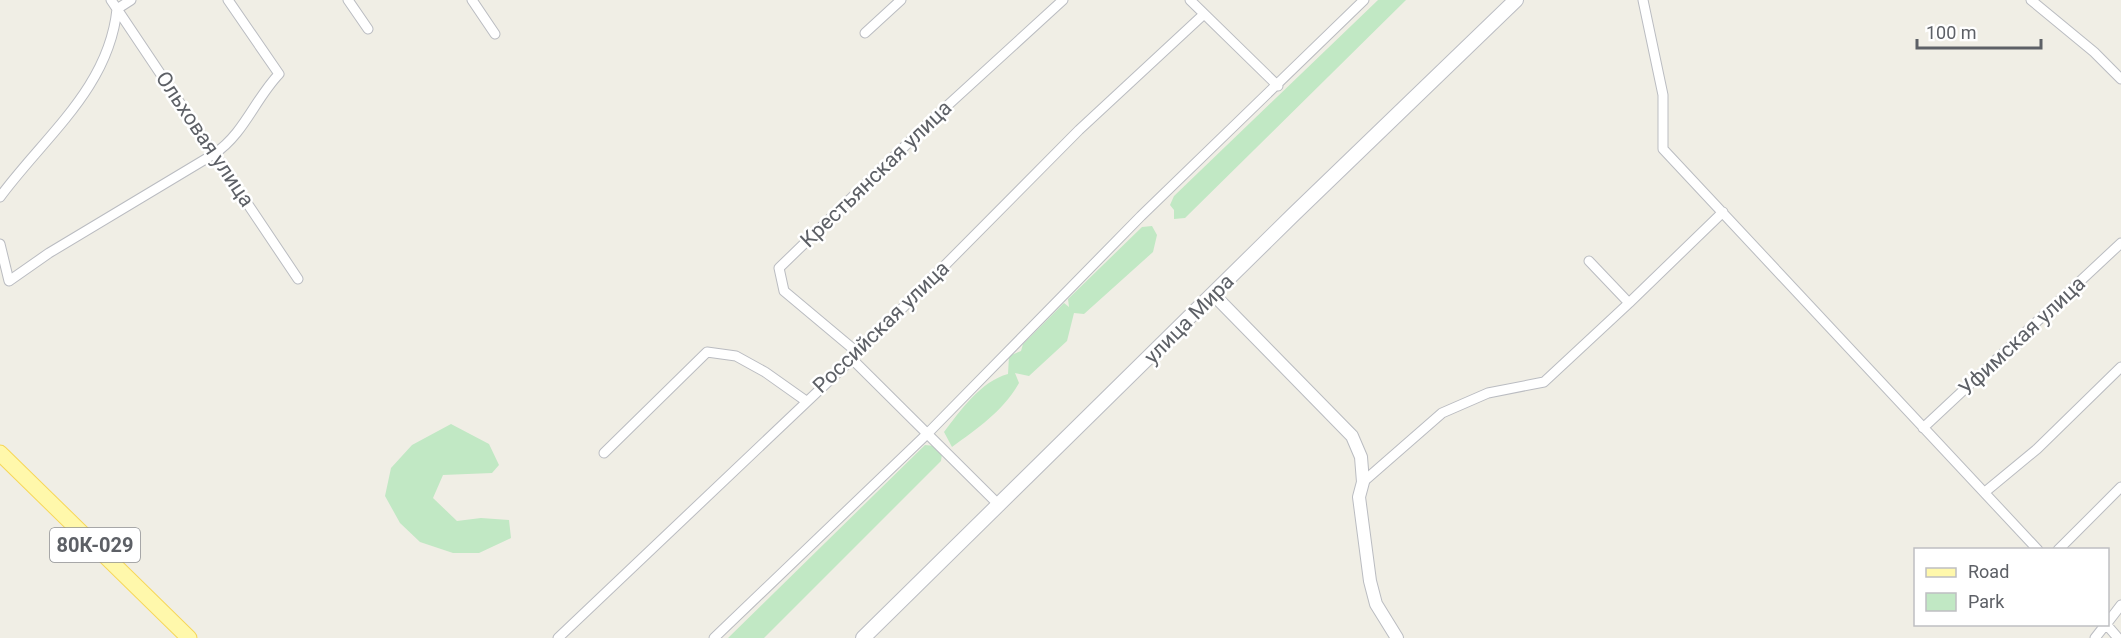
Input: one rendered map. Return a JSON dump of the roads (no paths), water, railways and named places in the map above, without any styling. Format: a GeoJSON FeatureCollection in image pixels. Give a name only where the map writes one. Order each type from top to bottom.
{"type":"FeatureCollection","features":[{"type":"Feature","properties":{"kind":"main road","name":"улица Мира"},"geometry":{"type":"LineString","coordinates":[[863,638],[1516,0]]}},
{"type":"Feature","properties":{"kind":"main road","name":"80К-029"},"geometry":{"type":"LineString","coordinates":[[0,453],[189,638]]}},
{"type":"Feature","properties":{"kind":"street","name":"Ольховая улица"},"geometry":{"type":"LineString","coordinates":[[111,0],[298,279]]}},
{"type":"Feature","properties":{"kind":"street"},"geometry":{"type":"LineString","coordinates":[[0,196],[61,127],[89,87],[115,31],[117,9],[130,0]]}},
{"type":"Feature","properties":{"kind":"street"},"geometry":{"type":"LineString","coordinates":[[0,244],[9,281],[49,253],[214,154],[237,135],[267,87],[279,74],[228,0]]}},
{"type":"Feature","properties":{"kind":"street"},"geometry":{"type":"LineString","coordinates":[[348,0],[368,29]]}},
{"type":"Feature","properties":{"kind":"street"},"geometry":{"type":"LineString","coordinates":[[472,0],[495,34]]}},
{"type":"Feature","properties":{"kind":"street"},"geometry":{"type":"LineString","coordinates":[[865,33],[901,0]]}},
{"type":"Feature","properties":{"kind":"street","name":"Крестьянская улица"},"geometry":{"type":"LineString","coordinates":[[855,356],[784,291],[779,268],[936,116],[1063,0]]}},
{"type":"Feature","properties":{"kind":"street"},"geometry":{"type":"LineString","coordinates":[[1190,0],[1278,86]]}},
{"type":"Feature","properties":{"kind":"street"},"geometry":{"type":"LineString","coordinates":[[714,638],[928,433],[1141,216],[1278,86],[1364,0]]}},
{"type":"Feature","properties":{"kind":"street"},"geometry":{"type":"LineString","coordinates":[[1643,0],[1663,95],[1663,149],[2037,548]]}},
{"type":"Feature","properties":{"kind":"street"},"geometry":{"type":"LineString","coordinates":[[2031,0],[2094,52],[2121,79]]}},
{"type":"Feature","properties":{"kind":"street","name":"Российская улица"},"geometry":{"type":"LineString","coordinates":[[558,638],[855,356],[1079,130],[1203,15]]}},
{"type":"Feature","properties":{"kind":"street"},"geometry":{"type":"LineString","coordinates":[[1363,482],[1442,413],[1488,393],[1544,382],[1723,212]]}},
{"type":"Feature","properties":{"kind":"street","name":"Уфимская улица"},"geometry":{"type":"LineString","coordinates":[[1923,428],[2121,243]]}},
{"type":"Feature","properties":{"kind":"street"},"geometry":{"type":"LineString","coordinates":[[1589,261],[1629,303]]}},
{"type":"Feature","properties":{"kind":"street"},"geometry":{"type":"LineString","coordinates":[[1214,294],[1352,436],[1361,457],[1363,482],[1359,496],[1370,581],[1376,604],[1397,638]]}},
{"type":"Feature","properties":{"kind":"street"},"geometry":{"type":"LineString","coordinates":[[604,453],[707,352],[736,356],[765,372],[806,401]]}},
{"type":"Feature","properties":{"kind":"street"},"geometry":{"type":"LineString","coordinates":[[855,356],[1000,506]]}},
{"type":"Feature","properties":{"kind":"street"},"geometry":{"type":"LineString","coordinates":[[1985,492],[2037,449],[2121,367]]}},
{"type":"Feature","properties":{"kind":"street"},"geometry":{"type":"LineString","coordinates":[[2059,548],[2121,487]]}},
{"type":"Feature","properties":{"kind":"street"},"geometry":{"type":"LineString","coordinates":[[2109,621],[2121,605]]}},
{"type":"Feature","properties":{"kind":"street"},"geometry":{"type":"LineString","coordinates":[[2094,638],[2104,626]]}},
{"type":"Feature","properties":{"kind":"street"},"geometry":{"type":"LineString","coordinates":[[2108,626],[2118,638]]}}]}
